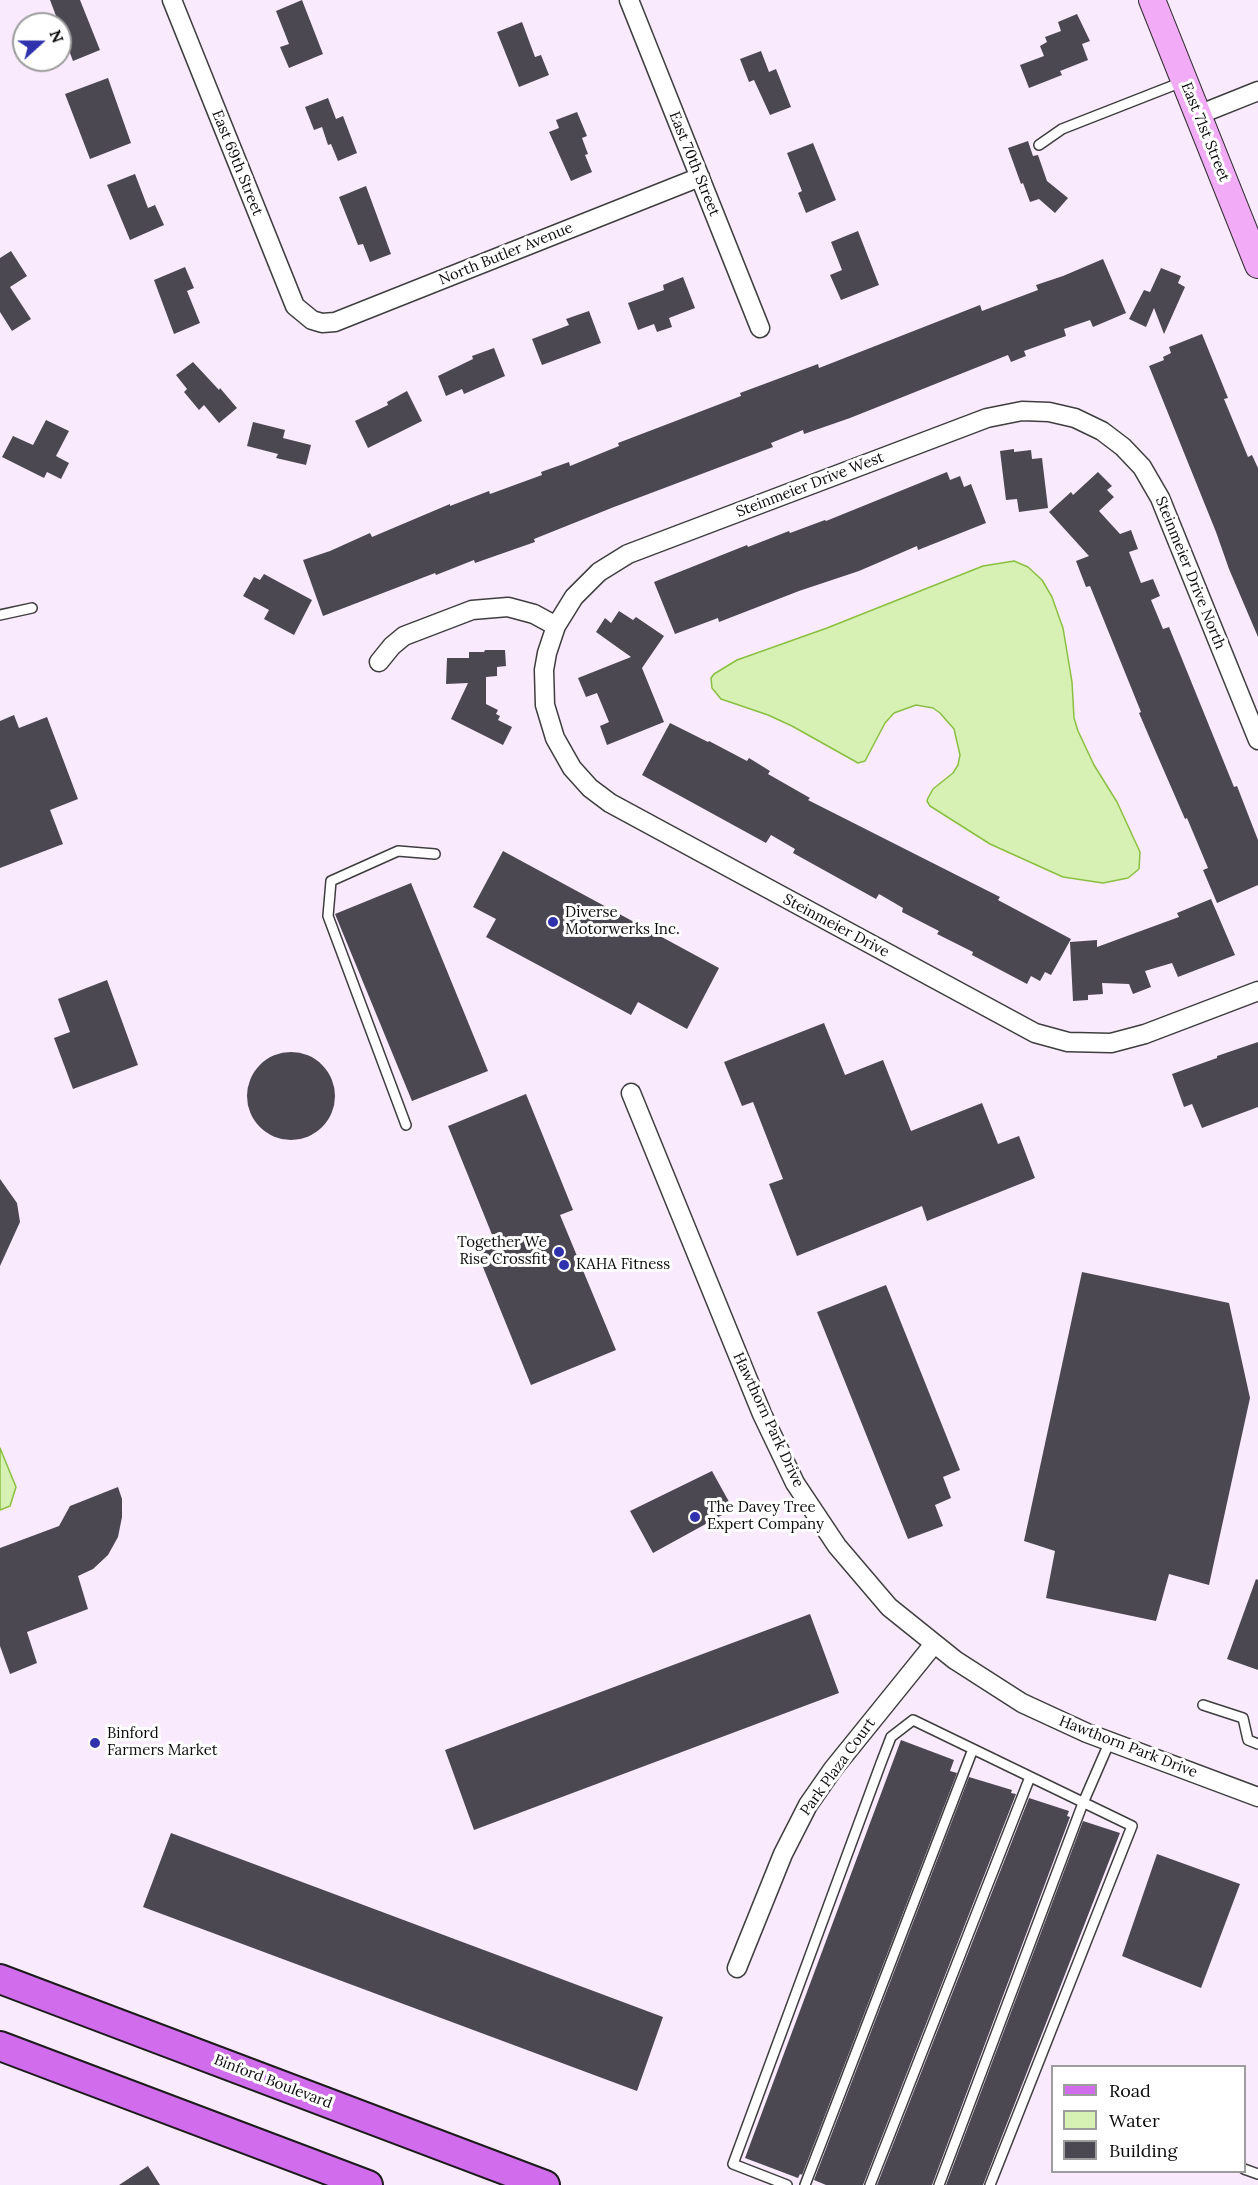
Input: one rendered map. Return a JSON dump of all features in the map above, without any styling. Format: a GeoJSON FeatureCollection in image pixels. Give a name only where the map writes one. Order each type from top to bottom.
{"type":"FeatureCollection","features":[{"type":"Feature","properties":{"kind":"main road","name":"East 71st Street"},"geometry":{"type":"LineString","coordinates":[[1152,0],[1258,265]]}},
{"type":"Feature","properties":{"kind":"main road","name":"Binford Boulevard"},"geometry":{"type":"LineString","coordinates":[[0,1979],[545,2185]]}},
{"type":"Feature","properties":{"kind":"main road"},"geometry":{"type":"LineString","coordinates":[[0,2046],[368,2185]]}},
{"type":"Feature","properties":{"kind":"street","name":"East 69th Street"},"geometry":{"type":"LineString","coordinates":[[172,0],[295,306],[312,320]]}},
{"type":"Feature","properties":{"kind":"street","name":"East 70th Street"},"geometry":{"type":"LineString","coordinates":[[629,0],[760,328]]}},
{"type":"Feature","properties":{"kind":"street"},"geometry":{"type":"LineString","coordinates":[[1198,115],[1258,91]]}},
{"type":"Feature","properties":{"kind":"street","name":"North Butler Avenue"},"geometry":{"type":"LineString","coordinates":[[312,320],[322,323],[335,322],[700,177]]}},
{"type":"Feature","properties":{"kind":"street","name":"Steinmeier Drive West"},"geometry":{"type":"LineString","coordinates":[[556,626],[573,597],[585,584],[606,567],[628,554],[979,420],[1005,413],[1040,412],[1067,416],[1093,427]]}},
{"type":"Feature","properties":{"kind":"street","name":"Steinmeier Drive North"},"geometry":{"type":"LineString","coordinates":[[1093,427],[1110,436],[1137,460],[1160,498],[1258,740]]}},
{"type":"Feature","properties":{"kind":"street"},"geometry":{"type":"LineString","coordinates":[[379,662],[404,636],[471,610],[508,607],[534,614],[556,626]]}},
{"type":"Feature","properties":{"kind":"street","name":"Steinmeier Drive"},"geometry":{"type":"LineString","coordinates":[[556,626],[544,670],[545,705],[555,738],[572,768],[590,788],[610,803],[1028,1029],[1068,1042],[1111,1043],[1137,1036],[1258,991]]}},
{"type":"Feature","properties":{"kind":"street","name":"Hawthorn Park Drive"},"geometry":{"type":"LineString","coordinates":[[631,1093],[762,1414],[795,1483],[819,1521],[849,1561],[889,1607],[970,1671],[1022,1703],[1080,1730],[1258,1797]]}},
{"type":"Feature","properties":{"kind":"street","name":"Park Plaza Court"},"geometry":{"type":"LineString","coordinates":[[737,1968],[783,1854],[808,1805],[833,1769],[933,1644]]}},
{"type":"Feature","properties":{"kind":"lane"},"geometry":{"type":"LineString","coordinates":[[1039,145],[1062,129],[1184,81]]}},
{"type":"Feature","properties":{"kind":"lane"},"geometry":{"type":"LineString","coordinates":[[0,615],[32,608]]}},
{"type":"Feature","properties":{"kind":"lane"},"geometry":{"type":"LineString","coordinates":[[406,1125],[331,927],[328,916],[331,881],[398,851],[435,854]]}},
{"type":"Feature","properties":{"kind":"lane"},"geometry":{"type":"LineString","coordinates":[[1203,1705],[1243,1718],[1248,1740],[1258,1744]]}},
{"type":"Feature","properties":{"kind":"lane"},"geometry":{"type":"LineString","coordinates":[[787,2185],[733,2164],[891,1737],[913,1720],[1132,1826],[990,2185]]}},
{"type":"Feature","properties":{"kind":"lane"},"geometry":{"type":"LineString","coordinates":[[939,2185],[1083,1803],[1110,1741]]}},
{"type":"Feature","properties":{"kind":"lane"},"geometry":{"type":"LineString","coordinates":[[805,2185],[973,1749]]}},
{"type":"Feature","properties":{"kind":"lane"},"geometry":{"type":"LineString","coordinates":[[870,2185],[1030,1777]]}},
{"type":"Feature","properties":{"kind":"water"},"geometry":{"type":"Polygon","coordinates":[[[1014,561],[1028,567],[1042,580],[1052,597],[1063,628],[1072,682],[1074,718],[1078,731],[1094,765],[1117,802],[1140,852],[1139,869],[1128,878],[1103,883],[1063,877],[990,844],[930,806],[927,801],[933,789],[953,773],[960,755],[954,729],[933,708],[916,705],[894,713],[885,723],[865,761],[858,763],[792,726],[721,699],[712,688],[711,678],[714,674],[737,660],[827,628],[983,566],[1014,561]]]}},
{"type":"Feature","properties":{"kind":"water"},"geometry":{"type":"Polygon","coordinates":[[[0,1448],[16,1487],[10,1506],[0,1510],[0,1448]]]}},
{"type":"Feature","properties":{"kind":"building"},"geometry":{"type":"Polygon","coordinates":[[[50,0],[80,0],[100,50],[73,61],[72,12],[55,12],[50,0]]]}},
{"type":"Feature","properties":{"kind":"building"},"geometry":{"type":"Polygon","coordinates":[[[302,0],[323,54],[289,68],[280,47],[289,44],[276,11],[302,0]]]}},
{"type":"Feature","properties":{"kind":"building"},"geometry":{"type":"Polygon","coordinates":[[[1077,14],[1090,41],[1082,44],[1088,60],[1060,71],[1062,75],[1029,88],[1020,65],[1044,56],[1040,46],[1047,42],[1045,37],[1061,31],[1058,22],[1077,14]]]}},
{"type":"Feature","properties":{"kind":"building"},"geometry":{"type":"Polygon","coordinates":[[[522,22],[535,57],[541,55],[549,75],[519,87],[497,32],[522,22]]]}},
{"type":"Feature","properties":{"kind":"building"},"geometry":{"type":"Polygon","coordinates":[[[761,51],[769,72],[776,69],[791,107],[770,115],[754,80],[749,82],[740,59],[761,51]]]}},
{"type":"Feature","properties":{"kind":"building"},"geometry":{"type":"Polygon","coordinates":[[[108,78],[131,143],[90,159],[65,94],[108,78]]]}},
{"type":"Feature","properties":{"kind":"building"},"geometry":{"type":"Polygon","coordinates":[[[328,98],[336,119],[343,116],[357,153],[338,161],[331,144],[328,145],[322,127],[314,130],[305,107],[328,98]]]}},
{"type":"Feature","properties":{"kind":"building"},"geometry":{"type":"Polygon","coordinates":[[[577,112],[587,136],[582,138],[588,154],[585,155],[592,172],[571,181],[549,132],[559,128],[556,120],[577,112]]]}},
{"type":"Feature","properties":{"kind":"building"},"geometry":{"type":"Polygon","coordinates":[[[1028,141],[1033,156],[1038,155],[1047,181],[1068,198],[1055,213],[1039,199],[1030,202],[1023,183],[1021,184],[1008,148],[1028,141]]]}},
{"type":"Feature","properties":{"kind":"building"},"geometry":{"type":"Polygon","coordinates":[[[813,143],[836,200],[806,213],[798,193],[802,191],[787,153],[813,143]]]}},
{"type":"Feature","properties":{"kind":"building"},"geometry":{"type":"Polygon","coordinates":[[[135,174],[148,208],[155,205],[164,225],[130,240],[107,185],[135,174]]]}},
{"type":"Feature","properties":{"kind":"building"},"geometry":{"type":"Polygon","coordinates":[[[366,186],[391,254],[370,262],[363,244],[358,245],[339,197],[366,186]]]}},
{"type":"Feature","properties":{"kind":"building"},"geometry":{"type":"Polygon","coordinates":[[[858,231],[879,285],[841,300],[830,275],[842,270],[831,242],[858,231]]]}},
{"type":"Feature","properties":{"kind":"building"},"geometry":{"type":"Polygon","coordinates":[[[11,251],[27,276],[10,287],[31,319],[12,331],[0,312],[0,258],[11,251]]]}},
{"type":"Feature","properties":{"kind":"building"},"geometry":{"type":"Polygon","coordinates":[[[1103,259],[1126,313],[1093,327],[1090,320],[1064,329],[1066,336],[1024,351],[1026,356],[1011,362],[1008,355],[850,418],[804,434],[803,430],[771,443],[773,447],[614,507],[534,539],[535,542],[475,563],[474,560],[436,575],[435,573],[323,616],[303,560],[370,533],[372,537],[450,504],[450,506],[489,491],[490,494],[542,475],[541,472],[569,462],[570,466],[619,446],[618,443],[818,364],[819,368],[980,305],[982,311],[1038,290],[1036,285],[1103,259]]]}},
{"type":"Feature","properties":{"kind":"building"},"geometry":{"type":"Polygon","coordinates":[[[185,267],[194,288],[187,291],[200,323],[174,334],[154,280],[185,267]]]}},
{"type":"Feature","properties":{"kind":"building"},"geometry":{"type":"Polygon","coordinates":[[[1161,268],[1181,276],[1178,283],[1185,287],[1164,334],[1154,308],[1146,327],[1129,319],[1144,290],[1150,292],[1161,268]]]}},
{"type":"Feature","properties":{"kind":"building"},"geometry":{"type":"Polygon","coordinates":[[[683,277],[695,308],[669,318],[672,327],[657,332],[654,324],[638,330],[628,303],[664,290],[663,285],[683,277]]]}},
{"type":"Feature","properties":{"kind":"building"},"geometry":{"type":"Polygon","coordinates":[[[589,311],[601,343],[542,365],[532,339],[569,325],[566,319],[589,311]]]}},
{"type":"Feature","properties":{"kind":"building"},"geometry":{"type":"Polygon","coordinates":[[[1202,334],[1228,398],[1224,399],[1248,457],[1252,455],[1258,468],[1258,637],[1149,366],[1164,360],[1163,357],[1171,353],[1169,347],[1202,334]]]}},
{"type":"Feature","properties":{"kind":"building"},"geometry":{"type":"Polygon","coordinates":[[[494,348],[505,376],[464,394],[462,389],[446,396],[438,376],[473,359],[472,356],[494,348]]]}},
{"type":"Feature","properties":{"kind":"building"},"geometry":{"type":"Polygon","coordinates":[[[193,362],[237,408],[219,423],[204,405],[199,410],[184,392],[187,389],[176,375],[193,362]]]}},
{"type":"Feature","properties":{"kind":"building"},"geometry":{"type":"Polygon","coordinates":[[[407,391],[422,421],[368,448],[355,421],[388,405],[387,402],[407,391]]]}},
{"type":"Feature","properties":{"kind":"building"},"geometry":{"type":"Polygon","coordinates":[[[46,420],[69,431],[56,456],[69,463],[61,479],[47,472],[44,478],[2,457],[13,436],[33,445],[46,420]]]}},
{"type":"Feature","properties":{"kind":"building"},"geometry":{"type":"Polygon","coordinates":[[[253,422],[285,430],[283,438],[311,445],[306,465],[276,458],[278,454],[247,446],[253,422]]]}},
{"type":"Feature","properties":{"kind":"building"},"geometry":{"type":"Polygon","coordinates":[[[1014,449],[1014,452],[1031,450],[1032,459],[1042,458],[1048,508],[1019,512],[1017,499],[1006,500],[1000,451],[1014,449]]]}},
{"type":"Feature","properties":{"kind":"building"},"geometry":{"type":"Polygon","coordinates":[[[947,472],[950,480],[960,476],[964,487],[971,484],[986,523],[918,550],[917,546],[859,571],[719,622],[718,618],[675,634],[654,582],[747,545],[748,547],[789,531],[790,533],[826,521],[947,472]]]}},
{"type":"Feature","properties":{"kind":"building"},"geometry":{"type":"Polygon","coordinates":[[[1098,472],[1112,486],[1107,490],[1114,497],[1099,511],[1120,534],[1131,530],[1138,549],[1129,552],[1141,583],[1153,579],[1160,596],[1151,600],[1163,629],[1169,627],[1258,840],[1258,885],[1217,903],[1203,870],[1208,868],[1139,713],[1141,712],[1090,586],[1086,587],[1076,561],[1089,556],[1049,512],[1071,492],[1073,495],[1098,472]]]}},
{"type":"Feature","properties":{"kind":"building"},"geometry":{"type":"Polygon","coordinates":[[[264,574],[312,600],[294,635],[264,619],[269,610],[243,596],[254,577],[260,580],[264,574]]]}},
{"type":"Feature","properties":{"kind":"building"},"geometry":{"type":"Polygon","coordinates":[[[619,611],[633,620],[636,617],[664,636],[642,668],[664,722],[607,745],[600,726],[609,722],[597,693],[586,697],[578,678],[631,657],[596,632],[605,618],[611,623],[619,611]]]}},
{"type":"Feature","properties":{"kind":"building"},"geometry":{"type":"Polygon","coordinates":[[[485,650],[505,650],[506,666],[497,667],[497,676],[486,677],[486,704],[498,710],[496,714],[500,716],[498,720],[512,727],[503,745],[451,719],[468,683],[446,684],[447,658],[469,658],[469,652],[484,652],[485,650]]]}},
{"type":"Feature","properties":{"kind":"building"},"geometry":{"type":"Polygon","coordinates":[[[14,715],[19,728],[47,717],[78,799],[50,810],[63,844],[0,868],[0,721],[14,715]]]}},
{"type":"Feature","properties":{"kind":"building"},"geometry":{"type":"Polygon","coordinates":[[[670,723],[747,761],[749,758],[770,771],[768,774],[810,798],[808,800],[1000,897],[998,900],[1071,939],[1051,975],[1045,972],[1040,981],[1031,976],[1027,984],[937,934],[939,931],[902,912],[903,908],[879,894],[876,899],[793,853],[795,849],[771,835],[766,843],[642,775],[670,723]]]}},
{"type":"Feature","properties":{"kind":"building"},"geometry":{"type":"Polygon","coordinates":[[[503,851],[719,968],[687,1029],[638,1002],[631,1015],[486,937],[496,919],[473,907],[503,851]]]}},
{"type":"Feature","properties":{"kind":"building"},"geometry":{"type":"Polygon","coordinates":[[[411,883],[488,1071],[412,1101],[335,914],[411,883]]]}},
{"type":"Feature","properties":{"kind":"building"},"geometry":{"type":"Polygon","coordinates":[[[1211,899],[1235,955],[1178,977],[1172,963],[1145,971],[1151,987],[1133,994],[1129,984],[1102,983],[1103,994],[1088,995],[1088,1000],[1073,1001],[1070,942],[1097,940],[1097,947],[1179,917],[1177,913],[1211,899]]]}},
{"type":"Feature","properties":{"kind":"building"},"geometry":{"type":"Polygon","coordinates":[[[107,980],[138,1065],[73,1089],[54,1038],[70,1032],[58,999],[107,980]]]}},
{"type":"Feature","properties":{"kind":"building"},"geometry":{"type":"Polygon","coordinates":[[[824,1023],[845,1075],[883,1060],[911,1131],[982,1103],[998,1144],[1019,1136],[1035,1178],[927,1221],[922,1206],[797,1256],[769,1184],[783,1179],[753,1102],[742,1106],[724,1062],[824,1023]]]}},
{"type":"Feature","properties":{"kind":"building"},"geometry":{"type":"Polygon","coordinates":[[[1258,1042],[1258,1107],[1202,1128],[1192,1104],[1184,1107],[1172,1074],[1258,1042]]]}},
{"type":"Feature","properties":{"kind":"building"},"geometry":{"type":"Polygon","coordinates":[[[291,1052],[308,1055],[322,1065],[332,1079],[335,1096],[332,1113],[322,1127],[308,1137],[291,1140],[274,1137],[260,1127],[250,1113],[247,1096],[250,1079],[260,1065],[274,1055],[291,1052]]]}},
{"type":"Feature","properties":{"kind":"building"},"geometry":{"type":"Polygon","coordinates":[[[526,1094],[573,1210],[560,1215],[616,1350],[531,1385],[476,1250],[495,1242],[448,1126],[526,1094]]]}},
{"type":"Feature","properties":{"kind":"building"},"geometry":{"type":"Polygon","coordinates":[[[0,1179],[17,1203],[20,1222],[0,1266],[0,1179]]]}},
{"type":"Feature","properties":{"kind":"building"},"geometry":{"type":"Polygon","coordinates":[[[1082,1272],[1229,1303],[1250,1398],[1209,1585],[1169,1574],[1156,1621],[1046,1598],[1055,1551],[1024,1541],[1082,1272]]]}},
{"type":"Feature","properties":{"kind":"building"},"geometry":{"type":"Polygon","coordinates":[[[886,1285],[960,1470],[943,1477],[951,1498],[935,1505],[943,1526],[908,1539],[817,1312],[886,1285]]]}},
{"type":"Feature","properties":{"kind":"building"},"geometry":{"type":"Polygon","coordinates":[[[712,1471],[733,1509],[653,1553],[630,1511],[712,1471]]]}},
{"type":"Feature","properties":{"kind":"building"},"geometry":{"type":"Polygon","coordinates":[[[118,1487],[122,1499],[122,1517],[118,1537],[108,1555],[93,1569],[78,1576],[88,1609],[27,1632],[37,1663],[10,1674],[0,1646],[0,1548],[59,1526],[70,1506],[118,1487]]]}},
{"type":"Feature","properties":{"kind":"building"},"geometry":{"type":"Polygon","coordinates":[[[1256,1579],[1258,1580],[1258,1670],[1227,1659],[1256,1579]]]}},
{"type":"Feature","properties":{"kind":"building"},"geometry":{"type":"Polygon","coordinates":[[[810,1614],[839,1693],[474,1830],[445,1750],[810,1614]]]}},
{"type":"Feature","properties":{"kind":"building"},"geometry":{"type":"Polygon","coordinates":[[[901,1740],[954,1760],[950,1771],[957,1773],[802,2175],[800,2174],[798,2178],[745,2158],[901,1740]]]}},
{"type":"Feature","properties":{"kind":"building"},"geometry":{"type":"Polygon","coordinates":[[[969,1777],[1012,1790],[1011,1793],[1016,1794],[863,2185],[826,2185],[814,2180],[969,1777]]]}},
{"type":"Feature","properties":{"kind":"building"},"geometry":{"type":"Polygon","coordinates":[[[1029,1798],[1069,1811],[1067,1816],[1070,1817],[932,2185],[877,2185],[1029,1798]]]}},
{"type":"Feature","properties":{"kind":"building"},"geometry":{"type":"Polygon","coordinates":[[[1083,1821],[1120,1833],[983,2185],[946,2185],[1083,1821]]]}},
{"type":"Feature","properties":{"kind":"building"},"geometry":{"type":"Polygon","coordinates":[[[171,1833],[663,2017],[637,2091],[143,1907],[171,1833]]]}},
{"type":"Feature","properties":{"kind":"building"},"geometry":{"type":"Polygon","coordinates":[[[1157,1854],[1240,1884],[1201,1988],[1122,1956],[1157,1854]]]}},
{"type":"Feature","properties":{"kind":"building"},"geometry":{"type":"Polygon","coordinates":[[[148,2166],[160,2185],[119,2185],[148,2166]]]}},
{"type":"Feature","properties":{"kind":"place","name":"Diverse Motorwerks Inc."},"geometry":{"type":"Point","coordinates":[553,922]}},
{"type":"Feature","properties":{"kind":"place","name":"Together We Rise Crossfit"},"geometry":{"type":"Point","coordinates":[559,1252]}},
{"type":"Feature","properties":{"kind":"place","name":"KAHA Fitness"},"geometry":{"type":"Point","coordinates":[564,1265]}},
{"type":"Feature","properties":{"kind":"place","name":"The Davey Tree Expert Company"},"geometry":{"type":"Point","coordinates":[695,1517]}},
{"type":"Feature","properties":{"kind":"place","name":"Binford Farmers Market"},"geometry":{"type":"Point","coordinates":[95,1743]}}]}
